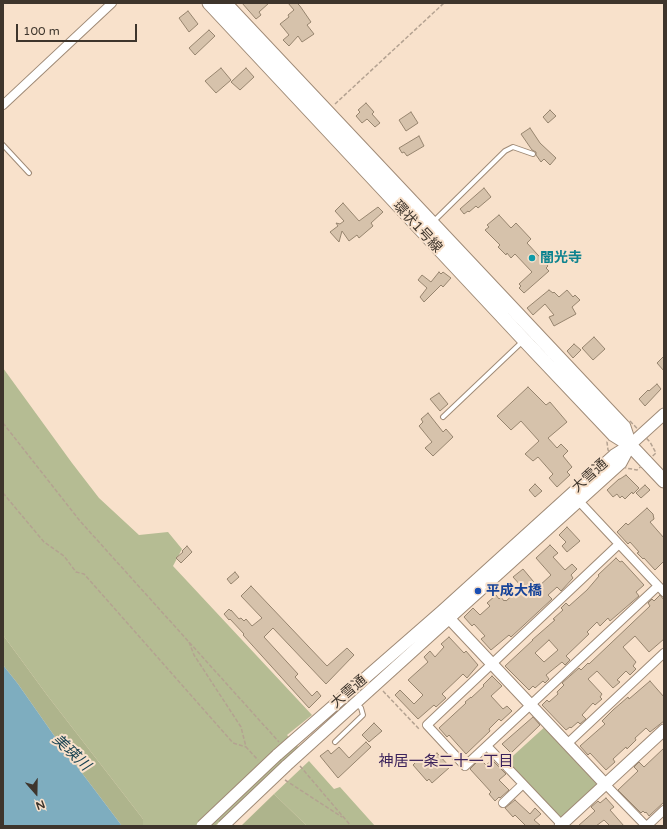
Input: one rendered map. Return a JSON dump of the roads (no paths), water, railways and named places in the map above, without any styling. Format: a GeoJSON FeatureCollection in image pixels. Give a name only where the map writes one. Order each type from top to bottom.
{"type":"FeatureCollection","features":[{"type":"Feature","properties":{"kind":"main road","name":"環状1号線"},"geometry":{"type":"LineString","coordinates":[[209,3],[614,435],[630,446],[664,481]]}},
{"type":"Feature","properties":{"kind":"main road","name":"環状1号線"},"geometry":{"type":"LineString","coordinates":[[225,3],[624,427],[630,446]]}},
{"type":"Feature","properties":{"kind":"street"},"geometry":{"type":"LineString","coordinates":[[3,105],[112,3]]}},
{"type":"Feature","properties":{"kind":"street","name":"大雪通"},"geometry":{"type":"LineString","coordinates":[[202,826],[281,752],[445,615],[575,497],[614,455],[630,446],[664,414]]}},
{"type":"Feature","properties":{"kind":"street"},"geometry":{"type":"LineString","coordinates":[[575,497],[619,544],[661,589],[465,766],[427,725],[619,544]]}},
{"type":"Feature","properties":{"kind":"street"},"geometry":{"type":"LineString","coordinates":[[445,615],[646,826],[664,810]]}},
{"type":"Feature","properties":{"kind":"street","name":"大雪通"},"geometry":{"type":"LineString","coordinates":[[223,826],[356,703],[445,615]]}},
{"type":"Feature","properties":{"kind":"street"},"geometry":{"type":"LineString","coordinates":[[567,744],[664,653]]}},
{"type":"Feature","properties":{"kind":"street"},"geometry":{"type":"LineString","coordinates":[[487,746],[562,826],[664,730]]}},
{"type":"Feature","properties":{"kind":"street"},"geometry":{"type":"LineString","coordinates":[[503,803],[523,784]]}},
{"type":"Feature","properties":{"kind":"lane"},"geometry":{"type":"LineString","coordinates":[[3,145],[29,173]]}},
{"type":"Feature","properties":{"kind":"lane"},"geometry":{"type":"LineString","coordinates":[[432,224],[505,151],[513,147],[533,154]]}},
{"type":"Feature","properties":{"kind":"lane"},"geometry":{"type":"LineString","coordinates":[[443,417],[524,340]]}},
{"type":"Feature","properties":{"kind":"lane"},"geometry":{"type":"LineString","coordinates":[[335,742],[363,715],[361,708],[356,703]]}},
{"type":"Feature","properties":{"kind":"water"},"geometry":{"type":"Polygon","coordinates":[[[3,665],[60,744],[122,826],[3,826],[3,665]]]}},
{"type":"Feature","properties":{"kind":"place","name":"闇光寺"},"geometry":{"type":"Point","coordinates":[532,258]}},
{"type":"Feature","properties":{"kind":"place","name":"平成大橋"},"geometry":{"type":"Point","coordinates":[478,591]}},
{"type":"Feature","properties":{"kind":"district","name":"神居一条二十一丁目"},"geometry":{"type":"Point","coordinates":[446,762]}},
{"type":"Feature","properties":{"kind":"water label","name":"美瑛川"},"geometry":{"type":"Point","coordinates":[71,753]}}]}
